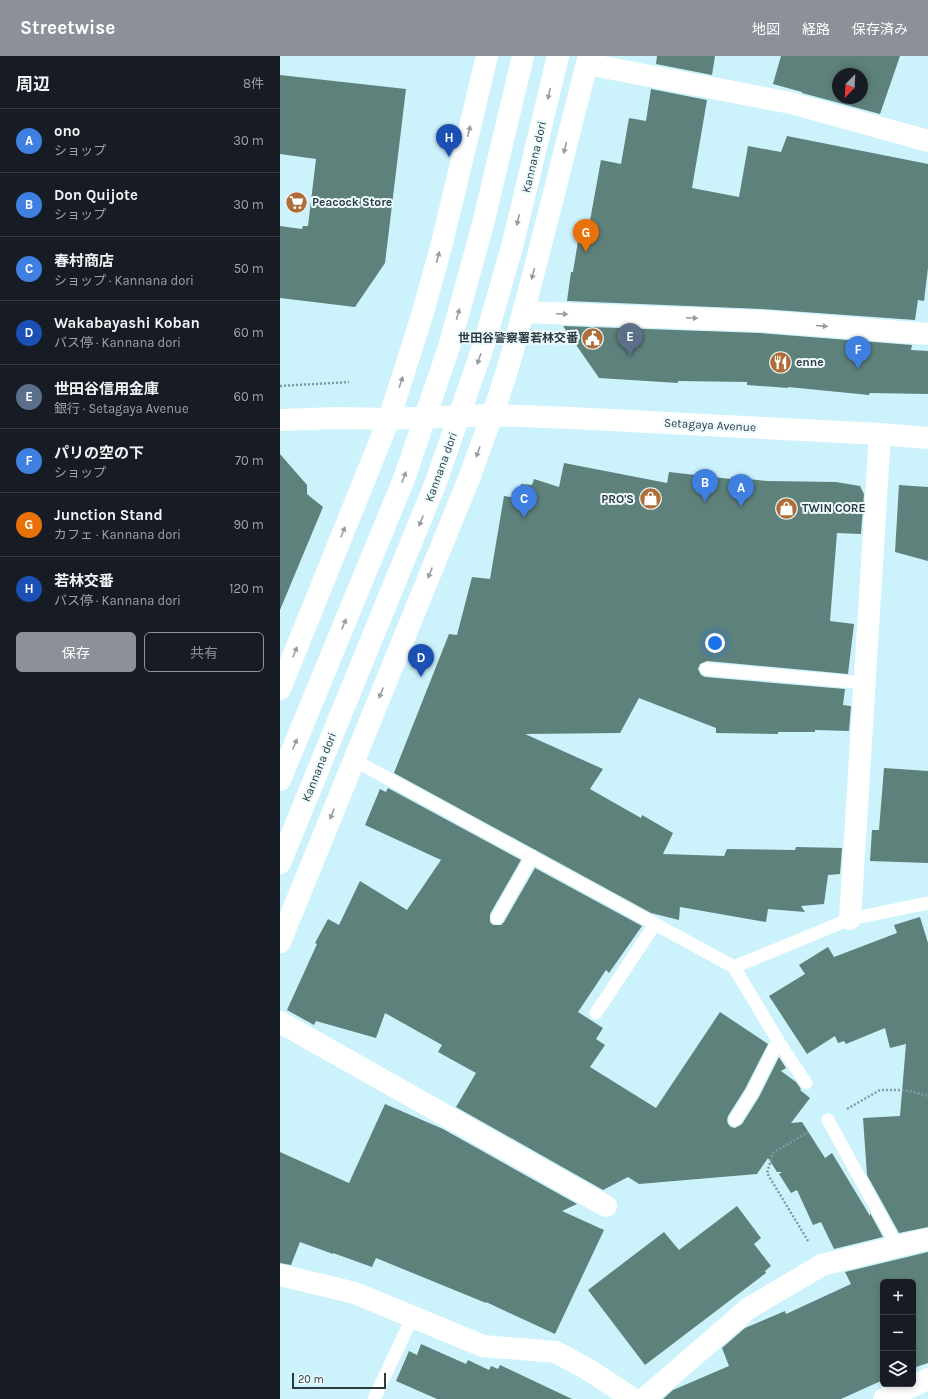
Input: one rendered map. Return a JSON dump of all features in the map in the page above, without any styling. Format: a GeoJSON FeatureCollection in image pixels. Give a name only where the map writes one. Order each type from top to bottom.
{"type":"FeatureCollection","features":[{"type":"Feature","properties":{"kind":"main road"},"geometry":{"type":"LineString","coordinates":[[280,689],[388,419],[424,312],[487,56]]}},
{"type":"Feature","properties":{"kind":"main road"},"geometry":{"type":"LineString","coordinates":[[280,780],[404,479],[449,347],[482,228],[523,56]]}},
{"type":"Feature","properties":{"kind":"main road","name":"Kannana dori"},"geometry":{"type":"LineString","coordinates":[[280,863],[436,482],[477,366],[512,247],[558,56]]}},
{"type":"Feature","properties":{"kind":"main road"},"geometry":{"type":"LineString","coordinates":[[280,942],[470,476],[492,416],[509,366],[588,60],[791,103],[928,141]]}},
{"type":"Feature","properties":{"kind":"main road"},"geometry":{"type":"LineString","coordinates":[[523,312],[761,321],[928,334]]}},
{"type":"Feature","properties":{"kind":"main road","name":"Setagaya Avenue"},"geometry":{"type":"LineString","coordinates":[[388,419],[492,416],[571,418],[880,434],[928,438]]}},
{"type":"Feature","properties":{"kind":"main road"},"geometry":{"type":"LineString","coordinates":[[280,420],[338,418],[388,419]]}},
{"type":"Feature","properties":{"kind":"main road"},"geometry":{"type":"LineString","coordinates":[[850,919],[880,434]]}},
{"type":"Feature","properties":{"kind":"main road"},"geometry":{"type":"LineString","coordinates":[[280,1022],[606,1206]]}},
{"type":"Feature","properties":{"kind":"main road"},"geometry":{"type":"LineString","coordinates":[[644,1399],[748,1308],[822,1265],[928,1239]]}},
{"type":"Feature","properties":{"kind":"main road"},"geometry":{"type":"LineString","coordinates":[[280,1275],[355,1293],[483,1346],[556,1352],[589,1370],[633,1399]]}},
{"type":"Feature","properties":{"kind":"main road"},"geometry":{"type":"LineString","coordinates":[[884,1399],[928,1379]]}},
{"type":"Feature","properties":{"kind":"lane"},"geometry":{"type":"LineString","coordinates":[[706,669],[864,683]]}},
{"type":"Feature","properties":{"kind":"lane"},"geometry":{"type":"LineString","coordinates":[[354,760],[734,967],[780,1044],[806,1083]]}},
{"type":"Feature","properties":{"kind":"lane"},"geometry":{"type":"LineString","coordinates":[[497,918],[532,856]]}},
{"type":"Feature","properties":{"kind":"lane"},"geometry":{"type":"LineString","coordinates":[[734,967],[850,919],[928,903]]}},
{"type":"Feature","properties":{"kind":"lane"},"geometry":{"type":"LineString","coordinates":[[596,1014],[655,924]]}},
{"type":"Feature","properties":{"kind":"lane"},"geometry":{"type":"LineString","coordinates":[[735,1120],[752,1093],[775,1047],[780,1044]]}},
{"type":"Feature","properties":{"kind":"lane"},"geometry":{"type":"LineString","coordinates":[[828,1120],[897,1246]]}},
{"type":"Feature","properties":{"kind":"lane"},"geometry":{"type":"LineString","coordinates":[[374,1399],[413,1316]]}},
{"type":"Feature","properties":{"kind":"path"},"geometry":{"type":"LineString","coordinates":[[280,386],[349,382]]}},
{"type":"Feature","properties":{"kind":"building"},"geometry":{"type":"Polygon","coordinates":[[[657,56],[715,56],[712,75],[656,64],[657,56]]]}},
{"type":"Feature","properties":{"kind":"building"},"geometry":{"type":"Polygon","coordinates":[[[781,56],[900,56],[880,114],[843,104],[868,104],[868,68],[832,68],[832,101],[773,84],[781,56]]]}},
{"type":"Feature","properties":{"kind":"building"},"geometry":{"type":"Polygon","coordinates":[[[280,75],[406,89],[385,263],[355,307],[280,298],[280,226],[302,229],[303,226],[308,226],[316,159],[280,154],[280,75]]]}},
{"type":"Feature","properties":{"kind":"building"},"geometry":{"type":"Polygon","coordinates":[[[651,89],[707,100],[692,188],[739,197],[748,146],[781,152],[787,136],[928,164],[928,268],[924,301],[918,300],[915,320],[762,309],[567,301],[571,272],[573,272],[579,235],[587,237],[601,160],[621,164],[629,118],[646,121],[651,89]]]}},
{"type":"Feature","properties":{"kind":"building"},"geometry":{"type":"Polygon","coordinates":[[[563,326],[760,333],[912,345],[911,350],[928,351],[928,394],[870,393],[869,395],[788,387],[747,385],[747,382],[678,381],[678,383],[599,378],[563,326]]]}},
{"type":"Feature","properties":{"kind":"building"},"geometry":{"type":"Polygon","coordinates":[[[280,454],[307,485],[307,494],[323,507],[280,610],[280,454]]]}},
{"type":"Feature","properties":{"kind":"building"},"geometry":{"type":"Polygon","coordinates":[[[564,463],[667,483],[669,472],[731,479],[731,477],[767,481],[836,482],[860,486],[864,494],[861,534],[837,533],[830,621],[854,624],[848,674],[707,661],[700,664],[698,669],[701,675],[705,677],[845,689],[843,705],[851,706],[849,731],[815,730],[815,732],[778,732],[778,734],[716,733],[716,728],[639,698],[620,733],[525,734],[603,769],[590,789],[641,818],[642,815],[673,833],[663,854],[724,856],[727,849],[795,850],[796,847],[842,848],[840,874],[828,875],[824,904],[801,906],[805,912],[768,909],[766,922],[680,907],[679,920],[651,913],[394,773],[449,634],[457,635],[472,577],[490,579],[504,496],[517,498],[521,484],[532,485],[534,479],[559,487],[564,463]]]}},
{"type":"Feature","properties":{"kind":"building"},"geometry":{"type":"Polygon","coordinates":[[[899,485],[928,487],[928,561],[895,552],[899,485]]]}},
{"type":"Feature","properties":{"kind":"building"},"geometry":{"type":"Polygon","coordinates":[[[884,768],[928,771],[928,863],[870,861],[872,830],[879,830],[884,768]]]}},
{"type":"Feature","properties":{"kind":"building"},"geometry":{"type":"Polygon","coordinates":[[[388,788],[521,860],[490,914],[490,922],[493,925],[501,925],[504,922],[535,868],[642,926],[609,973],[606,970],[578,1012],[603,1028],[596,1039],[605,1045],[590,1067],[656,1108],[720,1012],[768,1044],[745,1089],[728,1116],[728,1124],[735,1128],[742,1124],[759,1097],[779,1057],[786,1068],[781,1071],[796,1082],[801,1089],[800,1090],[810,1098],[791,1123],[802,1122],[825,1158],[832,1153],[870,1216],[870,1213],[883,1237],[834,1249],[821,1222],[813,1225],[797,1190],[791,1193],[779,1174],[782,1172],[777,1172],[768,1158],[757,1174],[639,1184],[628,1177],[603,1190],[456,1107],[476,1073],[438,1052],[442,1045],[385,1013],[376,1038],[316,1021],[314,1025],[287,1010],[317,944],[315,943],[328,919],[339,925],[360,881],[407,910],[441,860],[365,825],[380,789],[386,792],[388,788]]]}},
{"type":"Feature","properties":{"kind":"building"},"geometry":{"type":"Polygon","coordinates":[[[920,917],[928,943],[928,1227],[899,1233],[867,1175],[863,1118],[900,1116],[906,1044],[890,1048],[885,1028],[846,1044],[844,1041],[838,1043],[835,1036],[807,1054],[769,996],[805,974],[799,965],[828,947],[834,957],[897,933],[894,925],[920,917]]]}},
{"type":"Feature","properties":{"kind":"building"},"geometry":{"type":"Polygon","coordinates":[[[385,1104],[443,1129],[577,1204],[562,1211],[604,1230],[555,1334],[486,1302],[376,1258],[372,1267],[300,1242],[291,1265],[280,1263],[280,1152],[349,1183],[385,1104]]]}},
{"type":"Feature","properties":{"kind":"building"},"geometry":{"type":"Polygon","coordinates":[[[737,1206],[761,1238],[754,1244],[771,1266],[765,1271],[766,1273],[645,1365],[588,1290],[664,1232],[679,1250],[737,1206]]]}},
{"type":"Feature","properties":{"kind":"building"},"geometry":{"type":"Polygon","coordinates":[[[928,1252],[928,1363],[916,1367],[916,1279],[880,1279],[880,1381],[841,1399],[663,1399],[673,1390],[729,1366],[722,1348],[745,1328],[785,1311],[786,1314],[851,1284],[845,1272],[928,1252]]]}},
{"type":"Feature","properties":{"kind":"building"},"geometry":{"type":"Polygon","coordinates":[[[421,1344],[466,1364],[468,1360],[489,1370],[491,1366],[498,1369],[500,1365],[572,1399],[437,1399],[396,1381],[409,1351],[417,1355],[421,1344]]]}},
{"type":"Feature","properties":{"kind":"place","name":"若林交番"},"geometry":{"type":"Point","coordinates":[449,157]}},
{"type":"Feature","properties":{"kind":"place","name":"Peacock Store"},"geometry":{"type":"Point","coordinates":[297,202]}},
{"type":"Feature","properties":{"kind":"place","name":"Junction Stand"},"geometry":{"type":"Point","coordinates":[586,252]}},
{"type":"Feature","properties":{"kind":"place","name":"世田谷警察署若林交番"},"geometry":{"type":"Point","coordinates":[593,338]}},
{"type":"Feature","properties":{"kind":"place","name":"世田谷信用金庫"},"geometry":{"type":"Point","coordinates":[630,356]}},
{"type":"Feature","properties":{"kind":"place","name":"enne"},"geometry":{"type":"Point","coordinates":[781,362]}},
{"type":"Feature","properties":{"kind":"place","name":"パリの空の下"},"geometry":{"type":"Point","coordinates":[858,369]}},
{"type":"Feature","properties":{"kind":"place","name":"PRO'S"},"geometry":{"type":"Point","coordinates":[650,499]}},
{"type":"Feature","properties":{"kind":"place","name":"Don Quijote"},"geometry":{"type":"Point","coordinates":[705,502]}},
{"type":"Feature","properties":{"kind":"place","name":"ono"},"geometry":{"type":"Point","coordinates":[741,507]}},
{"type":"Feature","properties":{"kind":"place","name":"TWIN CORE"},"geometry":{"type":"Point","coordinates":[787,508]}},
{"type":"Feature","properties":{"kind":"place","name":"春村商店"},"geometry":{"type":"Point","coordinates":[524,518]}},
{"type":"Feature","properties":{"kind":"place","name":"Wakabayashi Koban"},"geometry":{"type":"Point","coordinates":[421,677]}}]}
